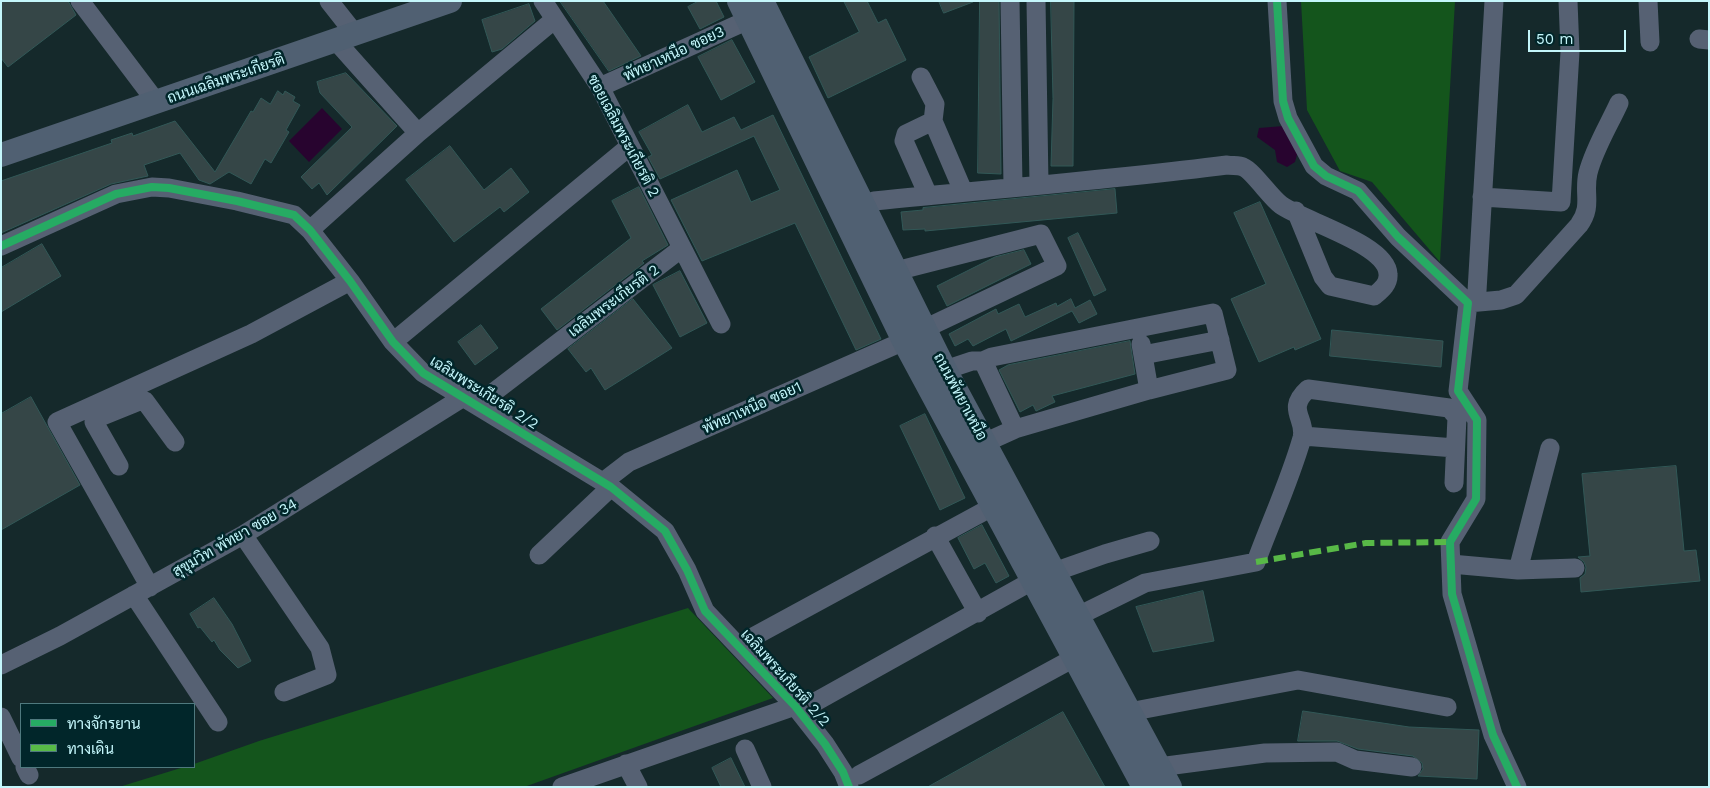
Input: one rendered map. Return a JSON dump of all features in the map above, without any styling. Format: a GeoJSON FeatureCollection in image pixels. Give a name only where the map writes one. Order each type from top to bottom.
{"type":"FeatureCollection","features":[{"type":"Feature","properties":{"kind":"main road","name":"ถนนเฉลิมพระเกียรติ"},"geometry":{"type":"LineString","coordinates":[[1,155],[450,1]]}},
{"type":"Feature","properties":{"kind":"main road","name":"ถนนพัทยาเหนือ"},"geometry":{"type":"LineString","coordinates":[[749,7],[864,207],[945,370],[1165,777]]}},
{"type":"Feature","properties":{"kind":"main road","name":"ถนนพัทยาเหนือ"},"geometry":{"type":"LineString","coordinates":[[749,7],[904,341],[1144,787]]}},
{"type":"Feature","properties":{"kind":"street"},"geometry":{"type":"LineString","coordinates":[[80,1],[157,103]]}},
{"type":"Feature","properties":{"kind":"street"},"geometry":{"type":"LineString","coordinates":[[329,1],[346,38],[418,133]]}},
{"type":"Feature","properties":{"kind":"street","name":"ซอยเฉลิมพระเกียรติ 2"},"geometry":{"type":"LineString","coordinates":[[543,1],[600,87],[682,248]]}},
{"type":"Feature","properties":{"kind":"street"},"geometry":{"type":"LineString","coordinates":[[1010,1],[1013,186]]}},
{"type":"Feature","properties":{"kind":"street"},"geometry":{"type":"LineString","coordinates":[[1036,1],[1039,184]]}},
{"type":"Feature","properties":{"kind":"street"},"geometry":{"type":"LineString","coordinates":[[1277,1],[1283,101],[1288,118],[1314,166],[1326,176],[1358,191],[1398,237],[1473,297],[1501,300],[1516,295],[1580,225],[1588,214],[1587,176],[1591,162],[1619,103]]}},
{"type":"Feature","properties":{"kind":"street"},"geometry":{"type":"LineString","coordinates":[[1494,1],[1482,197],[1473,297],[1458,391],[1477,420],[1476,500],[1450,542],[1452,594],[1476,682],[1492,735],[1517,787]]}},
{"type":"Feature","properties":{"kind":"street"},"geometry":{"type":"LineString","coordinates":[[1482,197],[1561,202],[1570,52],[1568,1]]}},
{"type":"Feature","properties":{"kind":"street"},"geometry":{"type":"LineString","coordinates":[[1648,1],[1650,42]]}},
{"type":"Feature","properties":{"kind":"street","name":"พัทยาเหนือ ซอย3"},"geometry":{"type":"LineString","coordinates":[[600,87],[749,7]]}},
{"type":"Feature","properties":{"kind":"street"},"geometry":{"type":"LineString","coordinates":[[310,230],[418,133],[554,19]]}},
{"type":"Feature","properties":{"kind":"street"},"geometry":{"type":"LineString","coordinates":[[921,77],[935,104],[933,121],[963,191]]}},
{"type":"Feature","properties":{"kind":"street"},"geometry":{"type":"LineString","coordinates":[[928,195],[904,141],[906,134],[933,121]]}},
{"type":"Feature","properties":{"kind":"street"},"geometry":{"type":"LineString","coordinates":[[393,342],[630,146]]}},
{"type":"Feature","properties":{"kind":"street"},"geometry":{"type":"LineString","coordinates":[[864,207],[874,201],[963,191],[1114,179],[1227,165],[1243,167],[1282,205],[1354,240],[1384,261],[1388,274],[1386,285],[1374,296],[1330,286],[1323,277],[1296,212]]}},
{"type":"Feature","properties":{"kind":"street","name":"เฉลิมพระเกียรติ 2/2"},"geometry":{"type":"LineString","coordinates":[[1,246],[116,194],[152,187],[169,188],[228,199],[294,214],[310,230],[350,281],[393,342],[423,373],[607,484],[665,531],[687,570],[705,611],[795,706],[825,744],[843,772],[854,781]]}},
{"type":"Feature","properties":{"kind":"street"},"geometry":{"type":"LineString","coordinates":[[896,271],[1041,234],[1057,266],[924,329]]}},
{"type":"Feature","properties":{"kind":"street"},"geometry":{"type":"LineString","coordinates":[[682,248],[721,324]]}},
{"type":"Feature","properties":{"kind":"street","name":"เฉลิมพระเกียรติ 2"},"geometry":{"type":"LineString","coordinates":[[469,402],[682,248]]}},
{"type":"Feature","properties":{"kind":"street"},"geometry":{"type":"LineString","coordinates":[[119,466],[94,422],[96,419],[120,402],[350,281]]}},
{"type":"Feature","properties":{"kind":"street"},"geometry":{"type":"LineString","coordinates":[[945,370],[972,361],[982,362],[992,357],[1214,313],[1227,370],[1149,390],[1015,429],[984,443]]}},
{"type":"Feature","properties":{"kind":"street"},"geometry":{"type":"LineString","coordinates":[[1139,328],[1149,390]]}},
{"type":"Feature","properties":{"kind":"street"},"geometry":{"type":"LineString","coordinates":[[1143,355],[1220,340]]}},
{"type":"Feature","properties":{"kind":"street","name":"พัทยาเหนือ ซอย1"},"geometry":{"type":"LineString","coordinates":[[539,555],[628,462],[904,341]]}},
{"type":"Feature","properties":{"kind":"street"},"geometry":{"type":"LineString","coordinates":[[982,362],[1015,429]]}},
{"type":"Feature","properties":{"kind":"street"},"geometry":{"type":"LineString","coordinates":[[1078,616],[1145,583],[1256,562],[1302,436],[1296,408],[1300,397],[1308,389],[1448,408],[1457,417],[1454,484]]}},
{"type":"Feature","properties":{"kind":"street"},"geometry":{"type":"LineString","coordinates":[[175,442],[145,401],[142,400],[120,402],[57,422],[142,591],[218,722]]}},
{"type":"Feature","properties":{"kind":"street","name":"สุขุมวิท พัทยา ซอย 34"},"geometry":{"type":"LineString","coordinates":[[1,665],[60,636],[243,536],[469,402]]}},
{"type":"Feature","properties":{"kind":"street"},"geometry":{"type":"LineString","coordinates":[[1302,436],[1455,448]]}},
{"type":"Feature","properties":{"kind":"street"},"geometry":{"type":"LineString","coordinates":[[1518,570],[1550,448]]}},
{"type":"Feature","properties":{"kind":"street"},"geometry":{"type":"LineString","coordinates":[[750,638],[935,536],[992,507]]}},
{"type":"Feature","properties":{"kind":"street"},"geometry":{"type":"LineString","coordinates":[[243,536],[320,648],[327,675],[284,692]]}},
{"type":"Feature","properties":{"kind":"street"},"geometry":{"type":"LineString","coordinates":[[935,536],[978,613]]}},
{"type":"Feature","properties":{"kind":"street"},"geometry":{"type":"LineString","coordinates":[[1054,572],[1150,541]]}},
{"type":"Feature","properties":{"kind":"street"},"geometry":{"type":"LineString","coordinates":[[1451,564],[1518,570],[1576,568]]}},
{"type":"Feature","properties":{"kind":"street"},"geometry":{"type":"LineString","coordinates":[[817,701],[978,613],[1032,581]]}},
{"type":"Feature","properties":{"kind":"street"},"geometry":{"type":"LineString","coordinates":[[854,781],[1074,658]]}},
{"type":"Feature","properties":{"kind":"street"},"geometry":{"type":"LineString","coordinates":[[1130,712],[1298,680],[1447,707]]}},
{"type":"Feature","properties":{"kind":"street"},"geometry":{"type":"LineString","coordinates":[[562,787],[795,706]]}},
{"type":"Feature","properties":{"kind":"street"},"geometry":{"type":"LineString","coordinates":[[1,717],[20,757]]}},
{"type":"Feature","properties":{"kind":"street"},"geometry":{"type":"LineString","coordinates":[[745,749],[762,787]]}},
{"type":"Feature","properties":{"kind":"street"},"geometry":{"type":"LineString","coordinates":[[1165,777],[1265,754],[1337,752],[1355,760],[1412,767]]}},
{"type":"Feature","properties":{"kind":"street"},"geometry":{"type":"LineString","coordinates":[[626,764],[638,787]]}},
{"type":"Feature","properties":{"kind":"green space"},"geometry":{"type":"Polygon","coordinates":[[[1301,1],[1455,1],[1440,262],[1372,182],[1340,171],[1307,110],[1301,1]]]}},
{"type":"Feature","properties":{"kind":"green space"},"geometry":{"type":"Polygon","coordinates":[[[688,608],[773,698],[524,787],[119,787],[181,768],[195,768],[195,764],[259,741],[688,608]]]}},
{"type":"Feature","properties":{"kind":"shaded area"},"geometry":{"type":"Polygon","coordinates":[[[322,108],[342,129],[309,162],[289,141],[322,108]]]}},
{"type":"Feature","properties":{"kind":"shaded area"},"geometry":{"type":"Polygon","coordinates":[[[1284,126],[1298,151],[1295,162],[1287,167],[1277,162],[1275,150],[1257,137],[1259,128],[1284,126]]]}},
{"type":"Feature","properties":{"kind":"building"},"geometry":{"type":"Polygon","coordinates":[[[1,1],[68,1],[76,15],[8,67],[1,58],[1,1]]]}},
{"type":"Feature","properties":{"kind":"building"},"geometry":{"type":"Polygon","coordinates":[[[560,1],[603,1],[641,56],[609,71],[560,1]]]}},
{"type":"Feature","properties":{"kind":"building"},"geometry":{"type":"Polygon","coordinates":[[[699,1],[716,1],[724,17],[700,29],[688,7],[699,1]]]}},
{"type":"Feature","properties":{"kind":"building"},"geometry":{"type":"Polygon","coordinates":[[[844,1],[867,1],[878,23],[886,19],[906,60],[828,98],[809,57],[859,32],[844,1]]]}},
{"type":"Feature","properties":{"kind":"building"},"geometry":{"type":"Polygon","coordinates":[[[939,1],[973,1],[973,2],[944,13],[939,1]]]}},
{"type":"Feature","properties":{"kind":"building"},"geometry":{"type":"Polygon","coordinates":[[[980,1],[999,1],[1001,174],[978,173],[980,1]]]}},
{"type":"Feature","properties":{"kind":"building"},"geometry":{"type":"Polygon","coordinates":[[[1051,1],[1074,1],[1073,166],[1051,166],[1053,99],[1051,1]]]}},
{"type":"Feature","properties":{"kind":"building"},"geometry":{"type":"Polygon","coordinates":[[[529,4],[535,21],[502,49],[492,52],[482,20],[529,4]]]}},
{"type":"Feature","properties":{"kind":"building"},"geometry":{"type":"Polygon","coordinates":[[[732,40],[755,82],[721,100],[698,57],[732,40]]]}},
{"type":"Feature","properties":{"kind":"building"},"geometry":{"type":"Polygon","coordinates":[[[346,73],[397,126],[327,195],[319,183],[312,189],[301,177],[352,127],[320,93],[317,82],[346,73]]]}},
{"type":"Feature","properties":{"kind":"building"},"geometry":{"type":"Polygon","coordinates":[[[278,91],[283,95],[285,91],[295,97],[293,101],[300,105],[286,130],[289,132],[271,163],[265,159],[251,184],[229,172],[210,184],[199,180],[180,153],[144,165],[148,176],[111,184],[1,233],[1,181],[112,143],[111,140],[132,133],[133,136],[175,121],[215,172],[251,111],[253,112],[261,98],[270,104],[278,91]]]}},
{"type":"Feature","properties":{"kind":"building"},"geometry":{"type":"Polygon","coordinates":[[[688,105],[702,132],[734,117],[741,130],[773,115],[881,339],[856,350],[795,223],[702,261],[671,200],[737,170],[751,202],[780,190],[754,136],[660,179],[648,157],[652,155],[639,132],[688,105]]]}},
{"type":"Feature","properties":{"kind":"building"},"geometry":{"type":"Polygon","coordinates":[[[450,146],[484,190],[511,168],[529,192],[504,212],[500,207],[454,242],[406,180],[450,146]]]}},
{"type":"Feature","properties":{"kind":"building"},"geometry":{"type":"Polygon","coordinates":[[[639,187],[668,245],[642,261],[644,263],[557,330],[541,309],[631,238],[612,201],[639,187]]]}},
{"type":"Feature","properties":{"kind":"building"},"geometry":{"type":"Polygon","coordinates":[[[1115,189],[1117,213],[925,231],[925,229],[903,230],[901,212],[923,210],[923,208],[1115,189]]]}},
{"type":"Feature","properties":{"kind":"building"},"geometry":{"type":"Polygon","coordinates":[[[1260,202],[1321,339],[1295,350],[1294,347],[1259,362],[1231,299],[1266,284],[1234,213],[1260,202]]]}},
{"type":"Feature","properties":{"kind":"building"},"geometry":{"type":"Polygon","coordinates":[[[1078,233],[1106,290],[1094,296],[1068,238],[1078,233]]]}},
{"type":"Feature","properties":{"kind":"building"},"geometry":{"type":"Polygon","coordinates":[[[42,244],[61,276],[1,312],[1,268],[42,244]]]}},
{"type":"Feature","properties":{"kind":"building"},"geometry":{"type":"Polygon","coordinates":[[[1024,250],[1031,264],[947,306],[937,286],[995,257],[1024,250]]]}},
{"type":"Feature","properties":{"kind":"building"},"geometry":{"type":"Polygon","coordinates":[[[680,271],[707,323],[680,337],[653,285],[680,271]]]}},
{"type":"Feature","properties":{"kind":"building"},"geometry":{"type":"Polygon","coordinates":[[[633,299],[672,348],[605,390],[591,368],[586,372],[568,349],[633,299]]]}},
{"type":"Feature","properties":{"kind":"building"},"geometry":{"type":"Polygon","coordinates":[[[1071,299],[1075,308],[1090,300],[1097,314],[1079,323],[1072,311],[1011,341],[1006,329],[973,346],[968,339],[955,346],[949,334],[996,309],[998,314],[1019,304],[1025,317],[1056,303],[1057,306],[1071,299]]]}},
{"type":"Feature","properties":{"kind":"building"},"geometry":{"type":"Polygon","coordinates":[[[481,325],[498,348],[475,365],[458,342],[481,325]]]}},
{"type":"Feature","properties":{"kind":"building"},"geometry":{"type":"Polygon","coordinates":[[[1332,330],[1443,341],[1441,367],[1330,356],[1332,330]]]}},
{"type":"Feature","properties":{"kind":"building"},"geometry":{"type":"Polygon","coordinates":[[[1130,341],[1135,374],[1052,396],[1055,402],[1036,411],[1033,405],[1020,412],[999,370],[1008,365],[1130,341]]]}},
{"type":"Feature","properties":{"kind":"building"},"geometry":{"type":"Polygon","coordinates":[[[31,397],[80,485],[1,530],[1,414],[31,397]]]}},
{"type":"Feature","properties":{"kind":"building"},"geometry":{"type":"Polygon","coordinates":[[[925,414],[965,498],[940,510],[900,426],[925,414]]]}},
{"type":"Feature","properties":{"kind":"building"},"geometry":{"type":"Polygon","coordinates":[[[1676,466],[1684,551],[1696,550],[1700,581],[1581,592],[1580,578],[1585,574],[1586,567],[1584,562],[1578,557],[1590,556],[1582,474],[1676,466]]]}},
{"type":"Feature","properties":{"kind":"building"},"geometry":{"type":"Polygon","coordinates":[[[982,525],[1009,576],[996,583],[985,563],[974,569],[958,538],[982,525]]]}},
{"type":"Feature","properties":{"kind":"building"},"geometry":{"type":"Polygon","coordinates":[[[1203,591],[1214,641],[1153,652],[1136,607],[1203,591]]]}},
{"type":"Feature","properties":{"kind":"building"},"geometry":{"type":"Polygon","coordinates":[[[214,598],[232,624],[251,661],[238,668],[220,650],[214,640],[212,642],[200,627],[198,628],[190,614],[214,598]]]}},
{"type":"Feature","properties":{"kind":"building"},"geometry":{"type":"Polygon","coordinates":[[[1303,711],[1409,727],[1479,730],[1477,779],[1418,776],[1423,769],[1422,763],[1413,756],[1358,749],[1337,741],[1298,741],[1303,711]]]}},
{"type":"Feature","properties":{"kind":"building"},"geometry":{"type":"Polygon","coordinates":[[[1063,712],[1105,787],[928,787],[1063,712]]]}},
{"type":"Feature","properties":{"kind":"building"},"geometry":{"type":"Polygon","coordinates":[[[731,758],[745,787],[721,787],[712,768],[731,758]]]}},
{"type":"Feature","properties":{"kind":"marked path"},"geometry":{"type":"LineString","coordinates":[[1256,562],[1366,543],[1450,542]]}},
{"type":"Feature","properties":{"kind":"cycle path"},"geometry":{"type":"LineString","coordinates":[[1277,1],[1283,101],[1288,118],[1314,166],[1326,176],[1358,191],[1398,237],[1468,303],[1458,391],[1477,420],[1476,499],[1450,542],[1452,594],[1493,735],[1517,787]]}},
{"type":"Feature","properties":{"kind":"cycle path"},"geometry":{"type":"LineString","coordinates":[[1,246],[116,194],[152,187],[169,188],[237,201],[294,215],[310,230],[350,281],[393,342],[423,373],[611,487],[665,531],[687,570],[705,611],[795,706],[825,744],[843,772],[849,787]]}}]}
